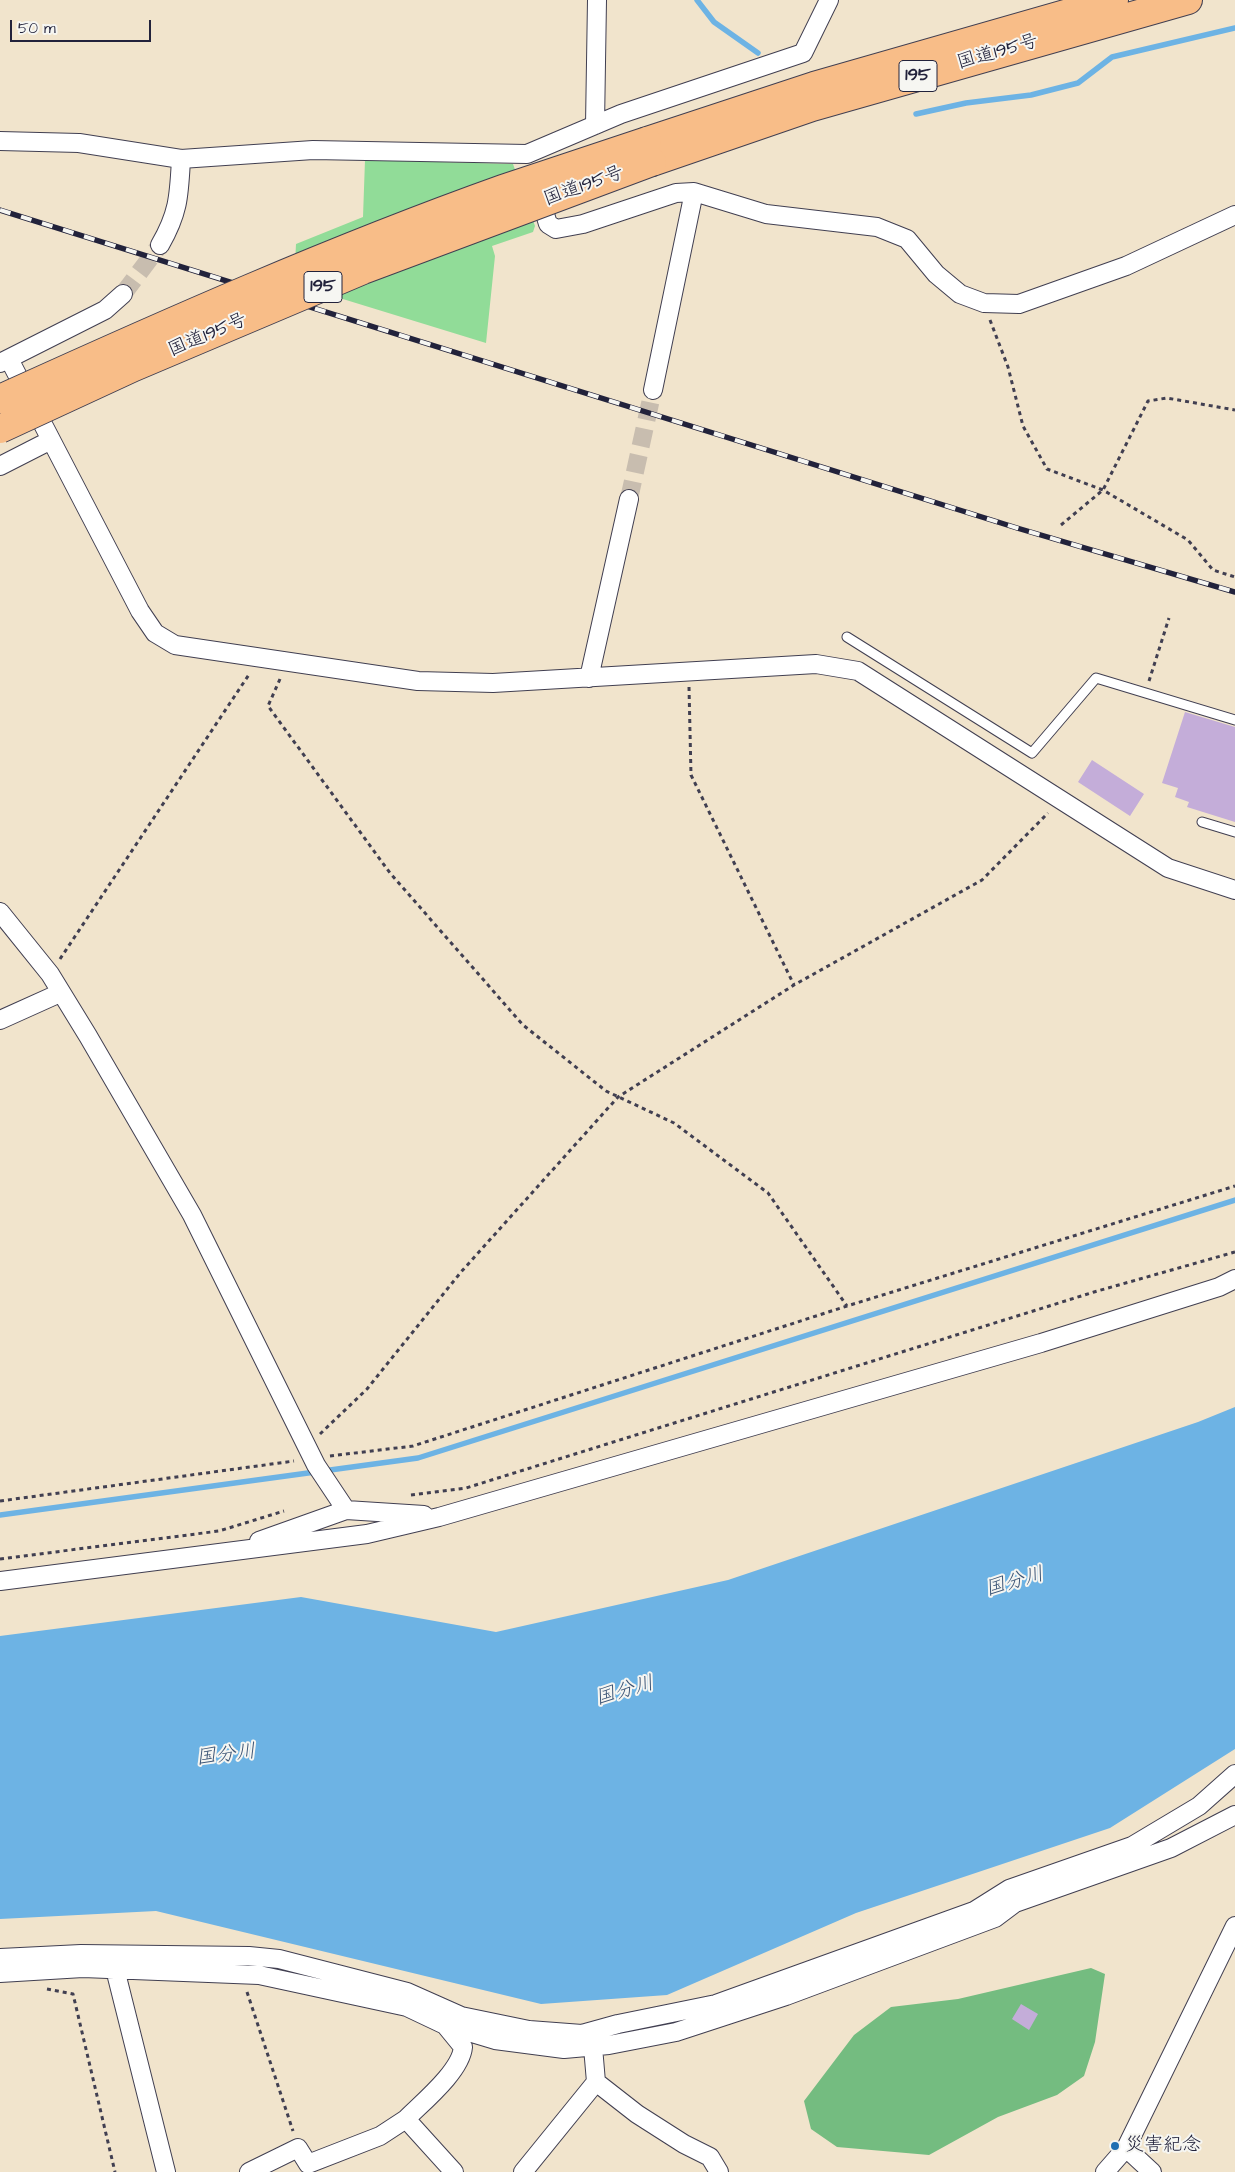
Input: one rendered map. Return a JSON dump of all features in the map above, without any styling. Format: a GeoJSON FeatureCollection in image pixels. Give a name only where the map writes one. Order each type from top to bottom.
{"type":"FeatureCollection","features":[{"type":"Feature","properties":{"kind":"highway","name":"国道195号"},"geometry":{"type":"LineString","coordinates":[[0,428],[134,367],[363,270],[814,86],[1114,0]]}},
{"type":"Feature","properties":{"kind":"highway","name":"国道195号"},"geometry":{"type":"LineString","coordinates":[[0,399],[123,344],[350,248],[502,190],[812,108],[1188,0]]}},
{"type":"Feature","properties":{"kind":"street"},"geometry":{"type":"LineString","coordinates":[[595,125],[597,0]]}},
{"type":"Feature","properties":{"kind":"street"},"geometry":{"type":"LineString","coordinates":[[0,141],[79,143],[181,159],[314,150],[527,154],[621,114],[803,53],[829,0]]}},
{"type":"Feature","properties":{"kind":"street"},"geometry":{"type":"LineString","coordinates":[[527,154],[548,224],[556,229],[583,224],[676,193],[694,192],[766,214],[877,227],[907,239],[936,274],[960,294],[984,303],[1019,304],[1126,266],[1235,215]]}},
{"type":"Feature","properties":{"kind":"street"},"geometry":{"type":"LineString","coordinates":[[160,245],[173,224],[178,207],[181,159]]}},
{"type":"Feature","properties":{"kind":"street"},"geometry":{"type":"LineString","coordinates":[[653,390],[694,192]]}},
{"type":"Feature","properties":{"kind":"street"},"geometry":{"type":"LineString","coordinates":[[123,294],[105,310],[5,361],[51,440],[140,611],[155,633],[175,645],[418,681],[493,683],[816,664],[858,671],[1168,868],[1235,890]]}},
{"type":"Feature","properties":{"kind":"street"},"geometry":{"type":"LineString","coordinates":[[0,466],[51,440]]}},
{"type":"Feature","properties":{"kind":"street"},"geometry":{"type":"LineString","coordinates":[[589,678],[629,500]]}},
{"type":"Feature","properties":{"kind":"street"},"geometry":{"type":"LineString","coordinates":[[0,912],[50,974],[192,1215],[312,1456],[346,1510]]}},
{"type":"Feature","properties":{"kind":"street"},"geometry":{"type":"LineString","coordinates":[[0,1020],[60,993]]}},
{"type":"Feature","properties":{"kind":"street"},"geometry":{"type":"LineString","coordinates":[[0,1581],[368,1534],[439,1517],[802,1410],[1041,1343],[1219,1286],[1235,1279]]}},
{"type":"Feature","properties":{"kind":"street"},"geometry":{"type":"LineString","coordinates":[[227,1552],[346,1510],[439,1517]]}},
{"type":"Feature","properties":{"kind":"street"},"geometry":{"type":"LineString","coordinates":[[0,1958],[82,1961],[249,1956],[279,1959],[407,1992],[448,2011],[470,2018],[529,2030],[582,2034],[618,2024],[716,2004],[974,1911],[1009,1889],[1132,1846],[1199,1806],[1235,1774]]}},
{"type":"Feature","properties":{"kind":"street"},"geometry":{"type":"LineString","coordinates":[[0,1972],[33,1971],[82,1961],[115,1969],[241,1974],[296,1982],[407,2007],[445,2025],[495,2040],[564,2049],[593,2047],[676,2032],[786,1996],[995,1918],[1015,1904],[1171,1848],[1235,1816]]}},
{"type":"Feature","properties":{"kind":"street"},"geometry":{"type":"LineString","coordinates":[[1105,2172],[1126,2148],[1235,1926]]}},
{"type":"Feature","properties":{"kind":"street"},"geometry":{"type":"LineString","coordinates":[[115,1969],[166,2172]]}},
{"type":"Feature","properties":{"kind":"street"},"geometry":{"type":"LineString","coordinates":[[250,2172],[298,2148],[308,2164],[380,2136],[406,2119],[441,2083],[462,2056],[463,2047],[445,2025]]}},
{"type":"Feature","properties":{"kind":"street"},"geometry":{"type":"LineString","coordinates":[[522,2172],[596,2082],[593,2047]]}},
{"type":"Feature","properties":{"kind":"street"},"geometry":{"type":"LineString","coordinates":[[596,2082],[637,2114],[684,2144],[710,2157],[719,2172]]}},
{"type":"Feature","properties":{"kind":"street"},"geometry":{"type":"LineString","coordinates":[[406,2119],[454,2172]]}},
{"type":"Feature","properties":{"kind":"street"},"geometry":{"type":"LineString","coordinates":[[1126,2148],[1152,2172]]}},
{"type":"Feature","properties":{"kind":"lane"},"geometry":{"type":"LineString","coordinates":[[847,637],[1032,753],[1096,678],[1235,720]]}},
{"type":"Feature","properties":{"kind":"lane"},"geometry":{"type":"LineString","coordinates":[[1202,822],[1235,832]]}},
{"type":"Feature","properties":{"kind":"path"},"geometry":{"type":"LineString","coordinates":[[984,303],[1008,367],[1023,426],[1047,469],[1103,490],[1188,540],[1213,570],[1235,577]]}},
{"type":"Feature","properties":{"kind":"path"},"geometry":{"type":"LineString","coordinates":[[1061,525],[1103,490],[1148,401],[1167,398],[1235,410]]}},
{"type":"Feature","properties":{"kind":"path"},"geometry":{"type":"LineString","coordinates":[[1145,693],[1169,618]]}},
{"type":"Feature","properties":{"kind":"path"},"geometry":{"type":"LineString","coordinates":[[50,974],[260,658]]}},
{"type":"Feature","properties":{"kind":"path"},"geometry":{"type":"LineString","coordinates":[[288,662],[268,706],[390,873],[523,1025],[606,1091],[674,1124],[768,1193],[847,1306]]}},
{"type":"Feature","properties":{"kind":"path"},"geometry":{"type":"LineString","coordinates":[[688,672],[691,775],[794,985]]}},
{"type":"Feature","properties":{"kind":"path"},"geometry":{"type":"LineString","coordinates":[[312,1456],[462,1272],[618,1097],[794,985],[982,880],[1061,800]]}},
{"type":"Feature","properties":{"kind":"path"},"geometry":{"type":"LineString","coordinates":[[0,1501],[312,1456],[413,1446],[847,1306],[1235,1186]]}},
{"type":"Feature","properties":{"kind":"path"},"geometry":{"type":"LineString","coordinates":[[408,1495],[466,1488],[1094,1292],[1235,1252]]}},
{"type":"Feature","properties":{"kind":"path"},"geometry":{"type":"LineString","coordinates":[[0,1559],[219,1531],[273,1513],[293,1510]]}},
{"type":"Feature","properties":{"kind":"path"},"geometry":{"type":"LineString","coordinates":[[33,1971],[47,1989],[74,1994],[115,2172]]}},
{"type":"Feature","properties":{"kind":"path"},"geometry":{"type":"LineString","coordinates":[[241,1974],[298,2148]]}},
{"type":"Feature","properties":{"kind":"green space"},"geometry":{"type":"Polygon","coordinates":[[[365,160],[513,164],[535,226],[533,232],[492,246],[495,256],[486,343],[294,284],[296,244],[363,217],[365,160]]]}},
{"type":"Feature","properties":{"kind":"green space"},"geometry":{"type":"Polygon","coordinates":[[[1091,1968],[1105,1974],[1095,2042],[1084,2076],[1057,2095],[998,2117],[929,2155],[837,2147],[811,2129],[804,2101],[854,2035],[891,2007],[958,1999],[1091,1968]]]}},
{"type":"Feature","properties":{"kind":"water","name":"国分川"},"geometry":{"type":"Polygon","coordinates":[[[1235,1407],[1235,1749],[1110,1828],[856,1913],[667,1995],[541,2004],[156,1911],[0,1919],[0,1636],[301,1597],[496,1632],[728,1580],[1198,1422],[1235,1407]]]}},
{"type":"Feature","properties":{"kind":"building"},"geometry":{"type":"Polygon","coordinates":[[[1185,712],[1235,727],[1235,822],[1187,807],[1189,802],[1175,797],[1178,788],[1162,783],[1185,712]]]}},
{"type":"Feature","properties":{"kind":"building"},"geometry":{"type":"Polygon","coordinates":[[[1092,760],[1144,794],[1130,816],[1078,782],[1092,760]]]}},
{"type":"Feature","properties":{"kind":"building"},"geometry":{"type":"Polygon","coordinates":[[[1021,2004],[1038,2014],[1029,2030],[1012,2019],[1021,2004]]]}},
{"type":"Feature","properties":{"kind":"waterway"},"geometry":{"type":"LineString","coordinates":[[697,0],[714,22],[758,53]]}},
{"type":"Feature","properties":{"kind":"waterway"},"geometry":{"type":"LineString","coordinates":[[916,114],[966,103],[1031,95],[1078,83],[1112,57],[1235,28]]}},
{"type":"Feature","properties":{"kind":"waterway"},"geometry":{"type":"LineString","coordinates":[[0,1515],[418,1458],[1235,1200]]}},
{"type":"Feature","properties":{"kind":"tunnel"},"geometry":{"type":"LineString","coordinates":[[123,294],[160,245]]}},
{"type":"Feature","properties":{"kind":"tunnel"},"geometry":{"type":"LineString","coordinates":[[629,499],[653,390]]}},
{"type":"Feature","properties":{"kind":"railway"},"geometry":{"type":"LineString","coordinates":[[0,210],[1017,528],[1235,592]]}},
{"type":"Feature","properties":{"kind":"place","name":"災害紀念"},"geometry":{"type":"Point","coordinates":[1115,2146]}}]}
